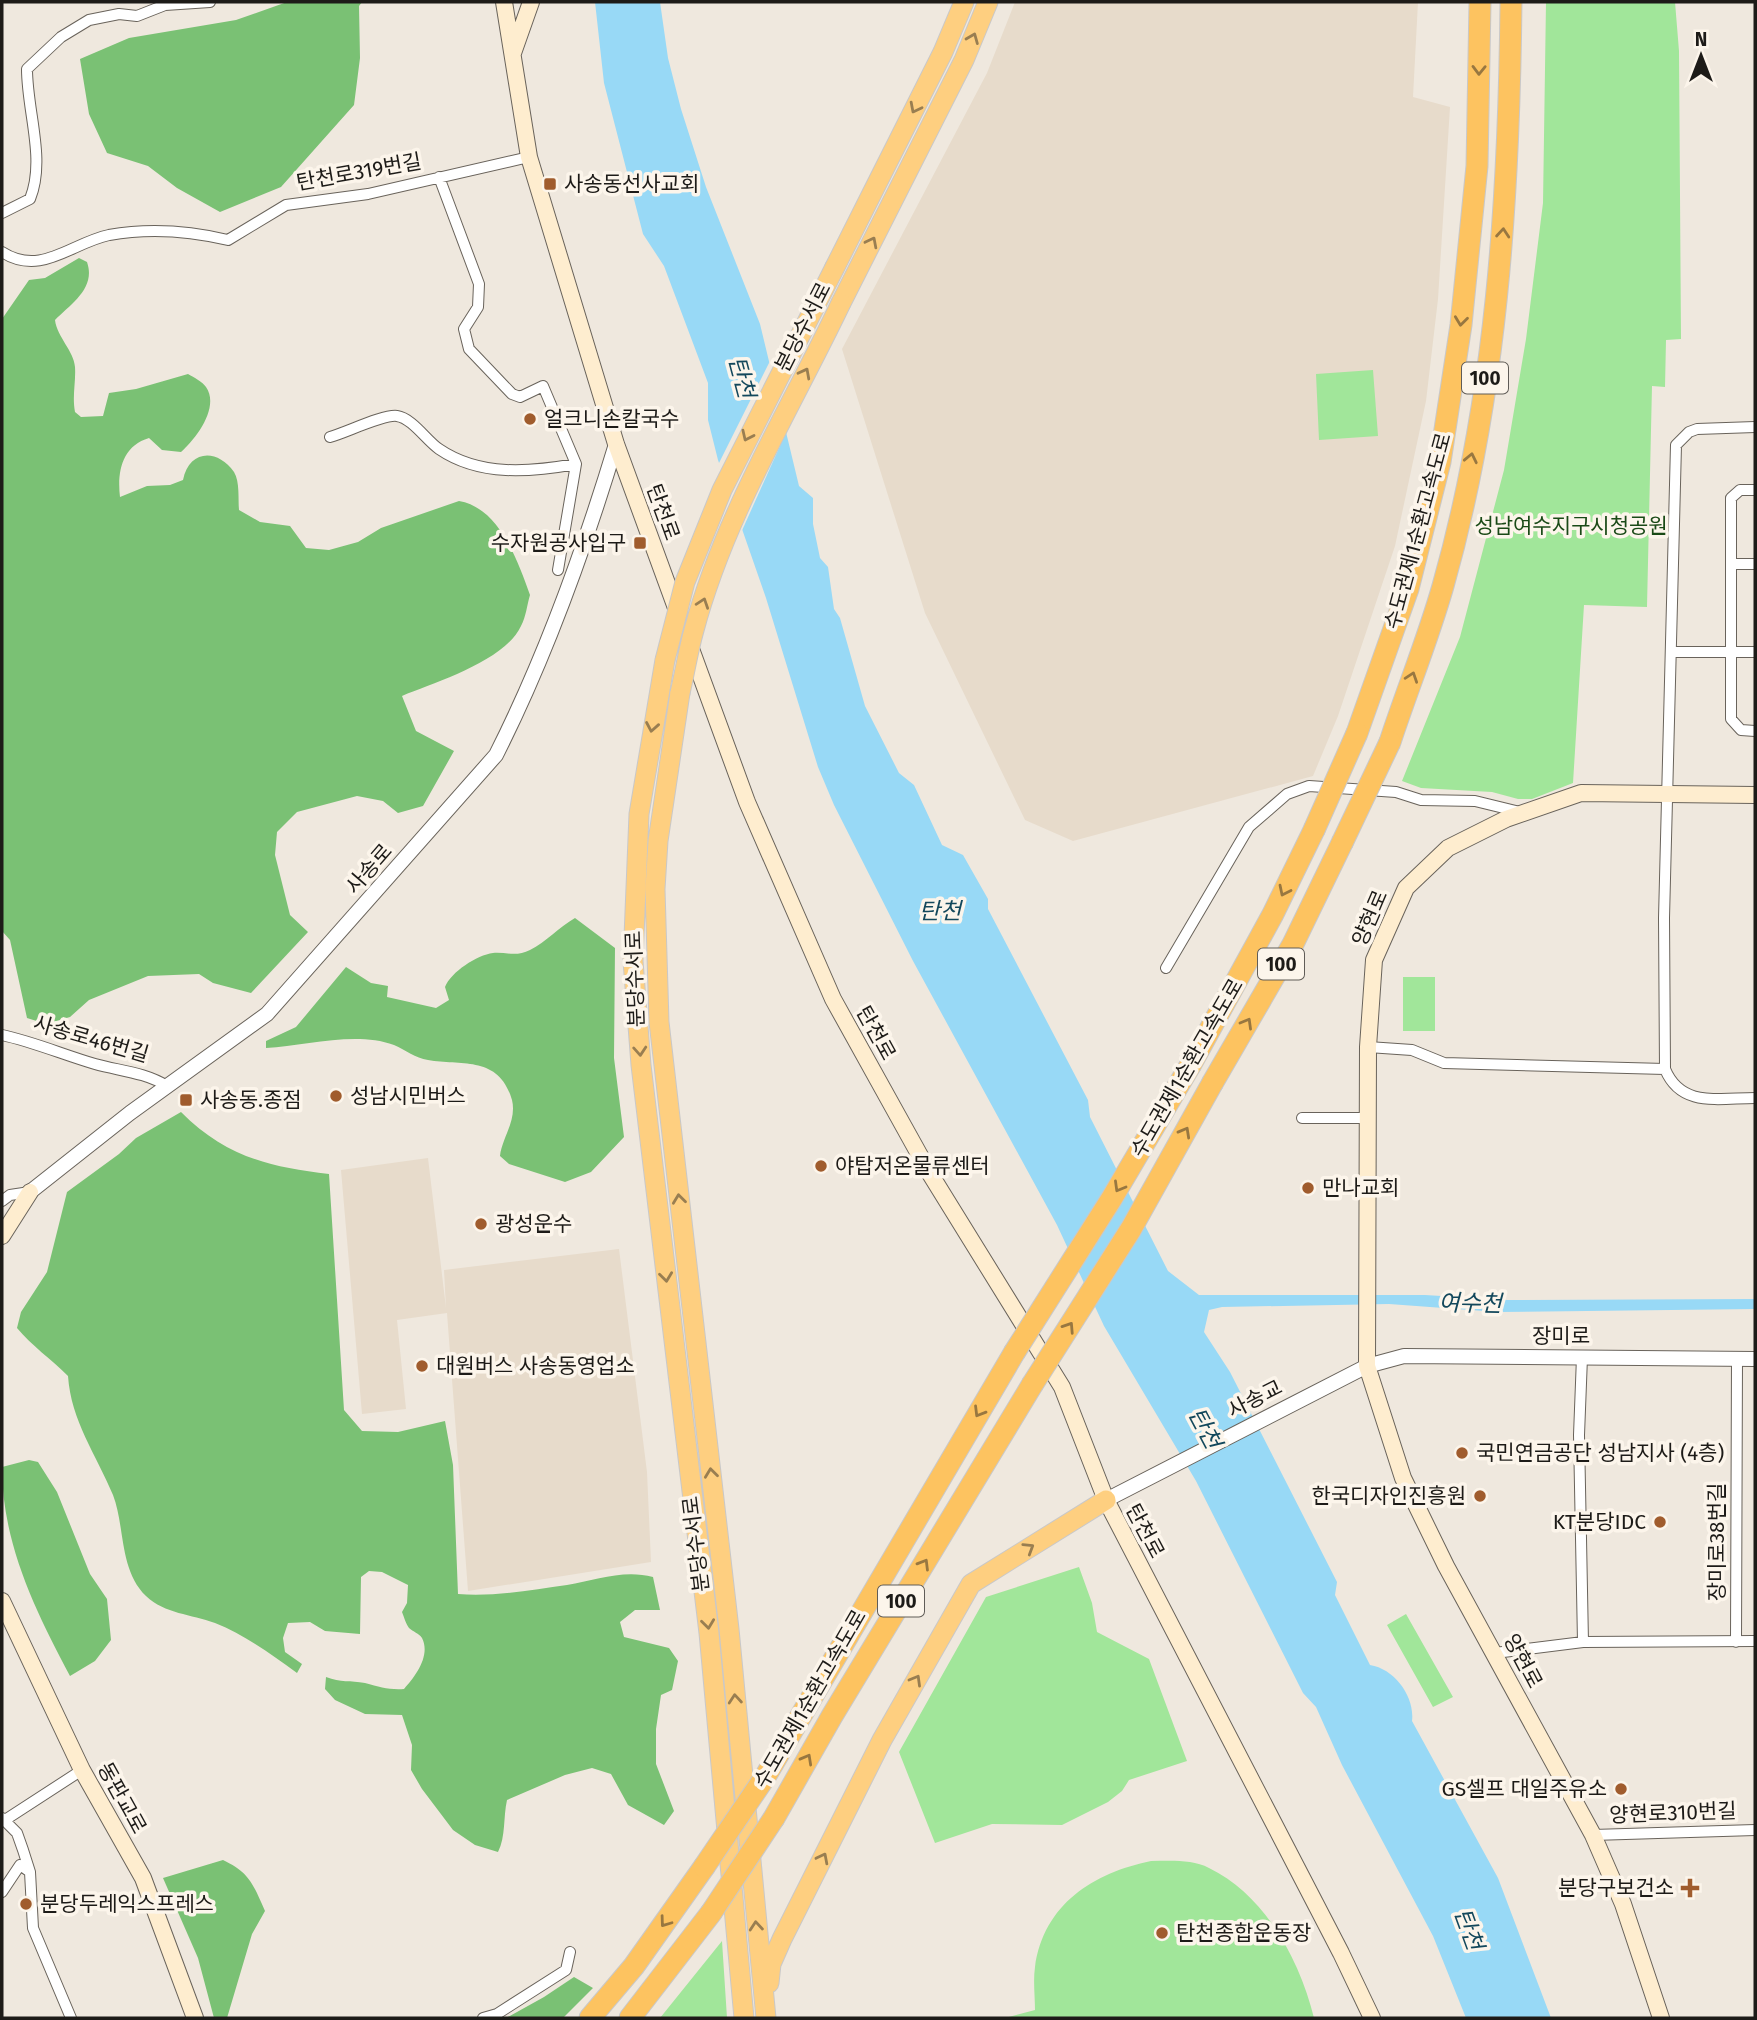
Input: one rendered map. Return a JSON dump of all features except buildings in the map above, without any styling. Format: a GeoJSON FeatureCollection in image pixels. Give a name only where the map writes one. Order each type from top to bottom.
{"type":"FeatureCollection","features":[{"type":"Feature","properties":{"kind":"highway","name":"분당수서로"},"geometry":{"type":"LineString","coordinates":[[744,2018],[709,1633],[641,1065],[633,961],[639,814],[665,660],[685,582],[722,490],[943,52],[964,2]]}},
{"type":"Feature","properties":{"kind":"highway","name":"분당수서로"},"geometry":{"type":"LineString","coordinates":[[765,2015],[729,1629],[659,1022],[655,889],[658,841],[680,693],[694,629],[731,528],[764,454],[964,60],[988,2]]}},
{"type":"Feature","properties":{"kind":"highway","name":"수도권제1순환고속도로"},"geometry":{"type":"LineString","coordinates":[[590,2018],[634,1966],[765,1777],[1014,1353],[1112,1198],[1191,1064],[1273,914],[1357,733],[1408,589],[1440,462],[1461,325],[1478,166],[1480,2]]}},
{"type":"Feature","properties":{"kind":"highway","name":"수도권제1순환고속도로"},"geometry":{"type":"LineString","coordinates":[[630,2018],[711,1913],[774,1818],[832,1716],[1032,1385],[1132,1229],[1293,944],[1390,742],[1443,586],[1477,429],[1496,307],[1509,151],[1511,2]]}},
{"type":"Feature","properties":{"kind":"highway"},"geometry":{"type":"LineString","coordinates":[[765,2015],[771,1964],[782,1939],[883,1740],[971,1584],[1106,1500]]}},
{"type":"Feature","properties":{"kind":"main road","name":"탄천로"},"geometry":{"type":"LineString","coordinates":[[504,2],[529,157],[616,444],[747,802],[833,999],[929,1172],[1062,1387],[1106,1500],[1341,1952],[1372,2018]]}},
{"type":"Feature","properties":{"kind":"main road"},"geometry":{"type":"LineString","coordinates":[[513,55],[531,2]]}},
{"type":"Feature","properties":{"kind":"main road","name":"양현로"},"geometry":{"type":"LineString","coordinates":[[1661,2018],[1623,1904],[1593,1835],[1446,1566],[1403,1478],[1367,1366],[1367,1047],[1374,960],[1406,888],[1448,848],[1523,813],[1581,793],[1755,795]]}},
{"type":"Feature","properties":{"kind":"main road"},"geometry":{"type":"LineString","coordinates":[[2,1236],[30,1192]]}},
{"type":"Feature","properties":{"kind":"main road","name":"동판교로"},"geometry":{"type":"LineString","coordinates":[[2,1601],[82,1770],[143,1878],[195,2018]]}},
{"type":"Feature","properties":{"kind":"street"},"geometry":{"type":"LineString","coordinates":[[2,213],[30,199],[34,189],[37,157],[27,101],[27,69],[61,37],[89,20],[119,14],[137,16],[165,5],[210,2]]}},
{"type":"Feature","properties":{"kind":"street","name":"탄천로319번길"},"geometry":{"type":"LineString","coordinates":[[2,252],[22,261],[43,261],[106,235],[145,231],[228,240],[286,205],[368,194],[529,157]]}},
{"type":"Feature","properties":{"kind":"street"},"geometry":{"type":"LineString","coordinates":[[439,177],[479,284],[478,307],[464,328],[469,349],[512,394],[520,397],[543,386],[576,464],[558,569]]}},
{"type":"Feature","properties":{"kind":"street"},"geometry":{"type":"LineString","coordinates":[[330,437],[394,415],[405,420],[449,455],[498,471],[547,470],[576,464]]}},
{"type":"Feature","properties":{"kind":"street"},"geometry":{"type":"LineString","coordinates":[[1755,427],[1697,429],[1689,432],[1676,445],[1664,918],[1665,1069],[1671,1084],[1689,1097],[1755,1098]]}},
{"type":"Feature","properties":{"kind":"street","name":"사송로"},"geometry":{"type":"LineString","coordinates":[[2,1201],[10,1195],[30,1192],[167,1086],[267,1014],[496,755],[519,710],[556,616],[616,444]]}},
{"type":"Feature","properties":{"kind":"street"},"geometry":{"type":"LineString","coordinates":[[1755,490],[1740,490],[1731,498],[1731,719],[1741,730],[1755,731]]}},
{"type":"Feature","properties":{"kind":"street"},"geometry":{"type":"LineString","coordinates":[[1731,564],[1755,564]]}},
{"type":"Feature","properties":{"kind":"street"},"geometry":{"type":"LineString","coordinates":[[1672,652],[1755,652]]}},
{"type":"Feature","properties":{"kind":"street"},"geometry":{"type":"LineString","coordinates":[[1166,968],[1249,827],[1287,794],[1309,786],[1383,791],[1421,800],[1475,802],[1523,813]]}},
{"type":"Feature","properties":{"kind":"street","name":"사송로46번길"},"geometry":{"type":"LineString","coordinates":[[2,1035],[39,1043],[93,1063],[150,1076],[167,1086]]}},
{"type":"Feature","properties":{"kind":"street"},"geometry":{"type":"LineString","coordinates":[[1367,1047],[1412,1050],[1444,1063],[1665,1069]]}},
{"type":"Feature","properties":{"kind":"street"},"geometry":{"type":"LineString","coordinates":[[1302,1118],[1367,1118]]}},
{"type":"Feature","properties":{"kind":"street","name":"장미로"},"geometry":{"type":"LineString","coordinates":[[1324,1387],[1367,1366],[1404,1356],[1755,1359]]}},
{"type":"Feature","properties":{"kind":"street"},"geometry":{"type":"LineString","coordinates":[[1582,1357],[1579,1435],[1583,1642]]}},
{"type":"Feature","properties":{"kind":"street","name":"장미로38번길"},"geometry":{"type":"LineString","coordinates":[[1736,1642],[1737,1359]]}},
{"type":"Feature","properties":{"kind":"street","name":"사송교"},"geometry":{"type":"LineString","coordinates":[[1106,1500],[1324,1387]]}},
{"type":"Feature","properties":{"kind":"street"},"geometry":{"type":"LineString","coordinates":[[1495,1653],[1583,1642],[1755,1642]]}},
{"type":"Feature","properties":{"kind":"street"},"geometry":{"type":"LineString","coordinates":[[71,2018],[33,1928],[30,1872],[17,1833],[3,1819],[82,1770]]}},
{"type":"Feature","properties":{"kind":"street","name":"양현로310번길"},"geometry":{"type":"LineString","coordinates":[[1593,1835],[1755,1830]]}},
{"type":"Feature","properties":{"kind":"street"},"geometry":{"type":"LineString","coordinates":[[2,1892],[20,1865],[30,1872]]}},
{"type":"Feature","properties":{"kind":"street"},"geometry":{"type":"LineString","coordinates":[[483,2018],[497,2014],[566,1970],[570,1952]]}},
{"type":"Feature","properties":{"kind":"shaded area"},"geometry":{"type":"Polygon","coordinates":[[[1015,2],[1418,2],[1413,97],[1450,107],[1438,299],[1426,401],[1395,546],[1338,716],[1313,776],[1073,841],[1025,820],[925,613],[842,349],[987,73],[1015,2]]]}},
{"type":"Feature","properties":{"kind":"shaded area"},"geometry":{"type":"Polygon","coordinates":[[[428,1158],[446,1308],[444,1270],[619,1249],[647,1472],[651,1562],[468,1591],[447,1313],[397,1320],[406,1409],[362,1414],[341,1170],[428,1158]]]}},
{"type":"Feature","properties":{"kind":"green space"},"geometry":{"type":"Polygon","coordinates":[[[287,2],[362,2],[359,6],[360,58],[354,105],[281,187],[220,212],[177,188],[148,166],[107,153],[89,114],[80,59],[129,38],[236,20],[287,2]]]}},
{"type":"Feature","properties":{"kind":"green space","name":"성남여수지구시청공원"},"geometry":{"type":"Polygon","coordinates":[[[1546,2],[1675,2],[1679,51],[1681,339],[1666,340],[1665,387],[1652,386],[1647,607],[1584,605],[1573,783],[1532,799],[1518,799],[1492,792],[1421,788],[1402,781],[1460,637],[1504,470],[1526,339],[1543,203],[1546,2]]]}},
{"type":"Feature","properties":{"kind":"green space"},"geometry":{"type":"Polygon","coordinates":[[[79,258],[87,262],[88,280],[81,294],[55,320],[74,361],[75,412],[81,417],[103,416],[109,393],[136,389],[188,374],[205,385],[210,395],[204,422],[181,452],[162,450],[149,438],[133,447],[123,461],[119,478],[120,497],[147,486],[170,485],[183,480],[186,470],[197,458],[212,456],[227,464],[236,476],[239,510],[260,522],[290,526],[306,548],[329,550],[358,542],[381,528],[459,501],[486,514],[496,525],[520,567],[530,595],[521,626],[500,650],[468,669],[402,696],[416,731],[454,751],[423,806],[398,813],[383,801],[357,796],[297,812],[277,832],[275,855],[290,915],[308,932],[251,993],[213,983],[199,974],[148,976],[89,1000],[70,1017],[46,1024],[27,1018],[10,940],[2,931],[2,319],[29,280],[45,278],[79,258]]]}},
{"type":"Feature","properties":{"kind":"green space"},"geometry":{"type":"Polygon","coordinates":[[[1373,370],[1378,436],[1319,440],[1316,374],[1373,370]]]}},
{"type":"Feature","properties":{"kind":"green space"},"geometry":{"type":"Polygon","coordinates":[[[575,918],[615,948],[614,1058],[624,1137],[591,1172],[565,1182],[509,1164],[500,1156],[513,1107],[506,1086],[489,1069],[466,1063],[423,1059],[394,1045],[363,1039],[266,1048],[266,1041],[296,1027],[346,967],[371,983],[388,986],[387,997],[436,1008],[449,1000],[445,987],[465,965],[493,953],[525,952],[542,943],[575,918]]]}},
{"type":"Feature","properties":{"kind":"green space"},"geometry":{"type":"Polygon","coordinates":[[[1403,977],[1435,977],[1435,1031],[1403,1031],[1403,977]]]}},
{"type":"Feature","properties":{"kind":"green space"},"geometry":{"type":"Polygon","coordinates":[[[181,1112],[214,1139],[249,1157],[286,1168],[329,1174],[344,1410],[362,1431],[398,1432],[445,1421],[453,1465],[458,1594],[512,1592],[631,1574],[653,1577],[660,1610],[635,1610],[620,1622],[624,1637],[669,1648],[678,1661],[672,1690],[661,1695],[656,1729],[656,1764],[674,1811],[664,1825],[628,1805],[611,1774],[592,1768],[565,1775],[507,1800],[498,1852],[475,1845],[453,1830],[411,1770],[412,1745],[402,1715],[365,1714],[335,1700],[325,1689],[326,1677],[389,1689],[404,1689],[421,1666],[425,1652],[422,1638],[409,1628],[402,1612],[407,1603],[408,1585],[382,1572],[369,1571],[361,1577],[360,1634],[325,1631],[310,1622],[288,1623],[283,1638],[285,1652],[302,1664],[297,1673],[237,1633],[206,1620],[161,1607],[137,1585],[127,1561],[117,1507],[79,1423],[68,1376],[17,1328],[21,1312],[47,1272],[67,1192],[119,1154],[136,1138],[181,1112]]]}},
{"type":"Feature","properties":{"kind":"green space"},"geometry":{"type":"Polygon","coordinates":[[[29,1460],[38,1462],[57,1492],[90,1574],[107,1599],[111,1640],[95,1661],[70,1676],[33,1601],[14,1549],[8,1522],[2,1467],[29,1460]]]}},
{"type":"Feature","properties":{"kind":"green space"},"geometry":{"type":"Polygon","coordinates":[[[1079,1567],[1092,1603],[1097,1632],[1149,1659],[1187,1761],[1129,1780],[1122,1791],[1108,1802],[1062,1825],[992,1824],[935,1843],[899,1752],[986,1597],[1079,1567]]]}},
{"type":"Feature","properties":{"kind":"green space"},"geometry":{"type":"Polygon","coordinates":[[[1406,1614],[1453,1697],[1433,1707],[1387,1625],[1406,1614]]]}},
{"type":"Feature","properties":{"kind":"green space"},"geometry":{"type":"Polygon","coordinates":[[[223,1860],[250,1880],[265,1911],[252,1934],[227,2018],[214,2018],[198,1958],[163,1878],[223,1860]]]}},
{"type":"Feature","properties":{"kind":"green space","name":"탄천종합운동장"},"geometry":{"type":"Polygon","coordinates":[[[1151,1861],[1181,1861],[1202,1865],[1229,1880],[1247,1895],[1277,1931],[1289,1952],[1300,1974],[1314,2018],[1005,2018],[1035,2010],[1034,1972],[1040,1945],[1060,1909],[1091,1883],[1130,1866],[1151,1861]]]}},
{"type":"Feature","properties":{"kind":"green space"},"geometry":{"type":"Polygon","coordinates":[[[722,1941],[727,2018],[660,2018],[722,1941]]]}},
{"type":"Feature","properties":{"kind":"green space"},"geometry":{"type":"Polygon","coordinates":[[[574,1977],[593,1988],[563,2018],[506,2018],[544,1997],[574,1977]]]}},
{"type":"Feature","properties":{"kind":"water","name":"탄천"},"geometry":{"type":"Polygon","coordinates":[[[595,2],[660,2],[668,58],[681,109],[706,187],[760,324],[799,486],[813,498],[813,524],[820,558],[828,567],[834,609],[840,618],[865,706],[899,773],[914,785],[942,845],[963,855],[988,899],[988,909],[1088,1100],[1090,1117],[1168,1271],[1199,1295],[1425,1295],[1508,1300],[1755,1299],[1755,1309],[1498,1312],[1389,1304],[1222,1307],[1209,1310],[1204,1332],[1230,1372],[1337,1582],[1335,1595],[1370,1665],[1388,1672],[1407,1694],[1412,1721],[1498,1878],[1551,2018],[1466,2018],[1433,1936],[1342,1765],[1316,1707],[1303,1693],[1196,1481],[1104,1326],[1057,1225],[913,961],[834,805],[818,767],[766,598],[718,460],[708,420],[708,383],[664,266],[643,234],[604,83],[595,2]]]}},
{"type":"Feature","properties":{"kind":"pier"},"geometry":{"type":"Polygon","coordinates":[[[771,359],[788,428],[740,535],[717,467],[771,359]]]}},
{"type":"Feature","properties":{"kind":"place","name":"사송동선사교회"},"geometry":{"type":"Point","coordinates":[550,184]}},
{"type":"Feature","properties":{"kind":"place","name":"얼크니손칼국수"},"geometry":{"type":"Point","coordinates":[530,419]}},
{"type":"Feature","properties":{"kind":"place","name":"수자원공사입구"},"geometry":{"type":"Point","coordinates":[640,543]}},
{"type":"Feature","properties":{"kind":"place","name":"성남시민버스"},"geometry":{"type":"Point","coordinates":[336,1096]}},
{"type":"Feature","properties":{"kind":"place","name":"사송동.종점"},"geometry":{"type":"Point","coordinates":[186,1100]}},
{"type":"Feature","properties":{"kind":"place","name":"야탑저온물류센터"},"geometry":{"type":"Point","coordinates":[821,1166]}},
{"type":"Feature","properties":{"kind":"place","name":"만나교회"},"geometry":{"type":"Point","coordinates":[1308,1188]}},
{"type":"Feature","properties":{"kind":"place","name":"광성운수"},"geometry":{"type":"Point","coordinates":[481,1224]}},
{"type":"Feature","properties":{"kind":"place","name":"대원버스 사송동영업소"},"geometry":{"type":"Point","coordinates":[422,1366]}},
{"type":"Feature","properties":{"kind":"place","name":"국민연금공단 성남지사 (4층)"},"geometry":{"type":"Point","coordinates":[1462,1453]}},
{"type":"Feature","properties":{"kind":"place","name":"한국디자인진흥원"},"geometry":{"type":"Point","coordinates":[1480,1496]}},
{"type":"Feature","properties":{"kind":"place","name":"KT분당IDC"},"geometry":{"type":"Point","coordinates":[1660,1522]}},
{"type":"Feature","properties":{"kind":"place","name":"GS셀프 대일주유소"},"geometry":{"type":"Point","coordinates":[1621,1789]}},
{"type":"Feature","properties":{"kind":"place","name":"분당구보건소"},"geometry":{"type":"Point","coordinates":[1690,1888]}},
{"type":"Feature","properties":{"kind":"place","name":"분당두레익스프레스"},"geometry":{"type":"Point","coordinates":[26,1904]}},
{"type":"Feature","properties":{"kind":"place","name":"탄천종합운동장"},"geometry":{"type":"Point","coordinates":[1162,1933]}},
{"type":"Feature","properties":{"kind":"water label","name":"여수천"},"geometry":{"type":"Point","coordinates":[1470,1303]}}]}
